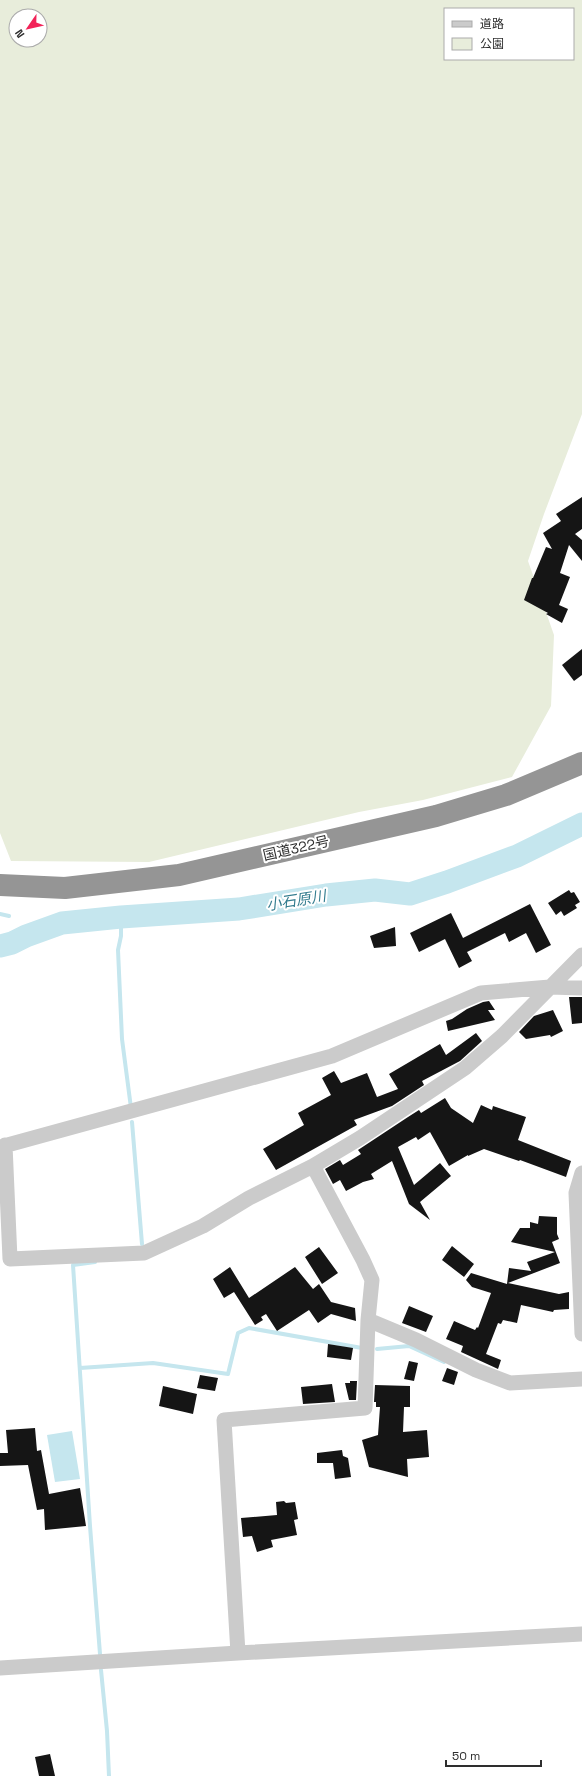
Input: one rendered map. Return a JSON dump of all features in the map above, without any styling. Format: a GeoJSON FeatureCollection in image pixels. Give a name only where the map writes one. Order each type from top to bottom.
{"type":"FeatureCollection","features":[{"type":"Feature","properties":{"kind":"highway","name":"国道322号"},"geometry":{"type":"LineString","coordinates":[[0,885],[64,888],[179,875],[436,816],[506,795],[582,763]]}},
{"type":"Feature","properties":{"kind":"street"},"geometry":{"type":"LineString","coordinates":[[582,955],[550,987],[502,1036],[464,1068],[360,1138],[313,1166],[249,1198],[203,1226],[144,1253],[10,1259],[2,1146],[332,1056],[481,993],[550,987],[582,988]]}},
{"type":"Feature","properties":{"kind":"street"},"geometry":{"type":"LineString","coordinates":[[238,1653],[224,1420],[365,1408],[368,1320],[372,1280],[313,1166]]}},
{"type":"Feature","properties":{"kind":"street"},"geometry":{"type":"LineString","coordinates":[[582,1173],[576,1193],[582,1334]]}},
{"type":"Feature","properties":{"kind":"street"},"geometry":{"type":"LineString","coordinates":[[368,1320],[416,1340],[476,1370],[510,1383],[582,1379]]}},
{"type":"Feature","properties":{"kind":"street"},"geometry":{"type":"LineString","coordinates":[[0,1668],[582,1634]]}},
{"type":"Feature","properties":{"kind":"green space"},"geometry":{"type":"Polygon","coordinates":[[[0,0],[582,0],[582,414],[528,561],[554,635],[551,706],[512,777],[423,800],[359,812],[149,862],[11,861],[0,833],[0,0]]]}},
{"type":"Feature","properties":{"kind":"water"},"geometry":{"type":"Polygon","coordinates":[[[72,1431],[80,1479],[55,1482],[47,1435],[72,1431]]]}},
{"type":"Feature","properties":{"kind":"building"},"geometry":{"type":"Polygon","coordinates":[[[582,497],[582,529],[575,534],[582,540],[582,561],[569,545],[560,573],[570,577],[559,605],[568,609],[562,623],[546,614],[548,613],[524,600],[546,547],[552,549],[543,533],[561,521],[556,514],[582,497]]]}},
{"type":"Feature","properties":{"kind":"building"},"geometry":{"type":"Polygon","coordinates":[[[582,649],[582,675],[574,681],[562,665],[582,649]]]}},
{"type":"Feature","properties":{"kind":"building"},"geometry":{"type":"Polygon","coordinates":[[[569,890],[571,893],[574,892],[580,902],[575,905],[577,908],[564,916],[561,911],[556,915],[548,903],[569,890]]]}},
{"type":"Feature","properties":{"kind":"building"},"geometry":{"type":"Polygon","coordinates":[[[530,904],[551,945],[536,953],[526,933],[509,942],[505,933],[467,952],[472,961],[459,968],[445,939],[419,952],[410,933],[451,913],[463,938],[530,904]]]}},
{"type":"Feature","properties":{"kind":"building"},"geometry":{"type":"Polygon","coordinates":[[[395,927],[396,946],[374,948],[370,936],[395,927]]]}},
{"type":"Feature","properties":{"kind":"building"},"geometry":{"type":"Polygon","coordinates":[[[569,997],[582,997],[582,1023],[572,1024],[569,997]]]}},
{"type":"Feature","properties":{"kind":"building"},"geometry":{"type":"Polygon","coordinates":[[[489,1001],[495,1010],[488,1010],[495,1020],[448,1031],[446,1021],[452,1019],[467,1009],[489,1001]]]}},
{"type":"Feature","properties":{"kind":"building"},"geometry":{"type":"Polygon","coordinates":[[[553,1010],[563,1031],[551,1037],[550,1035],[526,1039],[519,1032],[534,1016],[553,1010]]]}},
{"type":"Feature","properties":{"kind":"building"},"geometry":{"type":"Polygon","coordinates":[[[476,1033],[482,1041],[460,1061],[422,1081],[424,1085],[392,1106],[354,1120],[357,1125],[276,1170],[263,1149],[304,1125],[298,1113],[331,1095],[322,1078],[334,1071],[341,1083],[367,1073],[377,1097],[398,1089],[389,1074],[440,1044],[446,1055],[476,1033]]]}},
{"type":"Feature","properties":{"kind":"building"},"geometry":{"type":"Polygon","coordinates":[[[445,1098],[451,1108],[473,1123],[481,1105],[492,1110],[493,1106],[526,1117],[518,1140],[571,1161],[566,1177],[520,1160],[519,1161],[484,1149],[468,1155],[449,1166],[430,1132],[418,1140],[416,1137],[398,1147],[414,1185],[440,1163],[451,1176],[420,1202],[430,1220],[409,1204],[392,1161],[371,1174],[374,1179],[363,1182],[346,1191],[340,1180],[333,1184],[325,1169],[340,1160],[343,1165],[361,1154],[358,1150],[408,1117],[419,1110],[421,1113],[445,1098]]]}},
{"type":"Feature","properties":{"kind":"building"},"geometry":{"type":"Polygon","coordinates":[[[539,1216],[557,1217],[557,1234],[559,1239],[552,1242],[560,1263],[508,1283],[559,1294],[569,1292],[569,1309],[554,1310],[553,1312],[521,1305],[517,1323],[503,1320],[501,1324],[498,1323],[486,1354],[501,1360],[498,1369],[461,1352],[463,1346],[446,1339],[454,1321],[475,1330],[477,1327],[478,1328],[491,1293],[472,1287],[466,1280],[471,1273],[507,1284],[509,1268],[531,1271],[527,1262],[555,1252],[511,1242],[520,1228],[530,1228],[530,1222],[538,1224],[539,1216]]]}},
{"type":"Feature","properties":{"kind":"building"},"geometry":{"type":"Polygon","coordinates":[[[452,1246],[474,1264],[464,1277],[442,1260],[452,1246]]]}},
{"type":"Feature","properties":{"kind":"building"},"geometry":{"type":"Polygon","coordinates":[[[319,1247],[338,1273],[322,1284],[305,1257],[319,1247]]]}},
{"type":"Feature","properties":{"kind":"building"},"geometry":{"type":"Polygon","coordinates":[[[230,1267],[249,1298],[295,1267],[313,1289],[319,1284],[331,1302],[355,1308],[356,1321],[331,1314],[318,1323],[309,1310],[277,1331],[266,1314],[261,1317],[263,1320],[255,1325],[234,1292],[224,1298],[213,1279],[230,1267]]]}},
{"type":"Feature","properties":{"kind":"building"},"geometry":{"type":"Polygon","coordinates":[[[409,1306],[433,1316],[426,1332],[402,1323],[409,1306]]]}},
{"type":"Feature","properties":{"kind":"building"},"geometry":{"type":"Polygon","coordinates":[[[328,1344],[353,1348],[351,1360],[327,1357],[328,1344]]]}},
{"type":"Feature","properties":{"kind":"building"},"geometry":{"type":"Polygon","coordinates":[[[409,1361],[418,1363],[414,1381],[404,1379],[409,1361]]]}},
{"type":"Feature","properties":{"kind":"building"},"geometry":{"type":"Polygon","coordinates":[[[447,1368],[458,1372],[454,1385],[442,1381],[447,1368]]]}},
{"type":"Feature","properties":{"kind":"building"},"geometry":{"type":"Polygon","coordinates":[[[200,1375],[218,1378],[215,1391],[197,1388],[200,1375]]]}},
{"type":"Feature","properties":{"kind":"building"},"geometry":{"type":"Polygon","coordinates":[[[350,1381],[357,1381],[356,1400],[349,1400],[345,1383],[350,1383],[350,1381]]]}},
{"type":"Feature","properties":{"kind":"building"},"geometry":{"type":"Polygon","coordinates":[[[332,1384],[335,1402],[303,1404],[301,1387],[332,1384]]]}},
{"type":"Feature","properties":{"kind":"building"},"geometry":{"type":"Polygon","coordinates":[[[375,1385],[410,1386],[410,1407],[404,1407],[403,1432],[427,1430],[429,1457],[407,1459],[408,1477],[369,1467],[362,1440],[378,1435],[380,1407],[376,1407],[376,1402],[374,1402],[375,1385]]]}},
{"type":"Feature","properties":{"kind":"building"},"geometry":{"type":"Polygon","coordinates":[[[163,1386],[197,1394],[193,1414],[159,1406],[163,1386]]]}},
{"type":"Feature","properties":{"kind":"building"},"geometry":{"type":"Polygon","coordinates":[[[35,1428],[37,1451],[41,1450],[49,1494],[80,1488],[86,1526],[45,1530],[44,1509],[37,1510],[28,1465],[0,1466],[0,1453],[8,1453],[6,1430],[35,1428]]]}},
{"type":"Feature","properties":{"kind":"building"},"geometry":{"type":"Polygon","coordinates":[[[342,1450],[343,1456],[348,1458],[351,1477],[335,1479],[333,1463],[317,1463],[317,1453],[342,1450]]]}},
{"type":"Feature","properties":{"kind":"building"},"geometry":{"type":"Polygon","coordinates":[[[284,1501],[286,1503],[295,1502],[298,1519],[294,1520],[297,1535],[271,1540],[273,1547],[257,1552],[252,1536],[243,1537],[241,1518],[277,1515],[276,1502],[284,1501]]]}},
{"type":"Feature","properties":{"kind":"building"},"geometry":{"type":"Polygon","coordinates":[[[50,1754],[55,1776],[39,1776],[35,1757],[50,1754]]]}},
{"type":"Feature","properties":{"kind":"waterway","name":"小石原川"},"geometry":{"type":"LineString","coordinates":[[0,946],[12,943],[26,936],[62,923],[121,917],[239,909],[326,895],[375,890],[410,894],[517,856],[582,824]]}},
{"type":"Feature","properties":{"kind":"waterway"},"geometry":{"type":"LineString","coordinates":[[0,914],[9,916]]}},
{"type":"Feature","properties":{"kind":"waterway"},"geometry":{"type":"LineString","coordinates":[[121,917],[121,936],[118,950],[122,1039],[131,1108]]}},
{"type":"Feature","properties":{"kind":"waterway"},"geometry":{"type":"LineString","coordinates":[[132,1122],[142,1244]]}},
{"type":"Feature","properties":{"kind":"waterway"},"geometry":{"type":"LineString","coordinates":[[95,1262],[73,1265],[100,1654]]}},
{"type":"Feature","properties":{"kind":"waterway"},"geometry":{"type":"LineString","coordinates":[[80,1368],[153,1363],[228,1374],[238,1333],[249,1328],[362,1348]]}},
{"type":"Feature","properties":{"kind":"waterway"},"geometry":{"type":"LineString","coordinates":[[377,1349],[409,1346],[444,1362]]}},
{"type":"Feature","properties":{"kind":"waterway"},"geometry":{"type":"LineString","coordinates":[[101,1670],[107,1731],[109,1776]]}}]}
